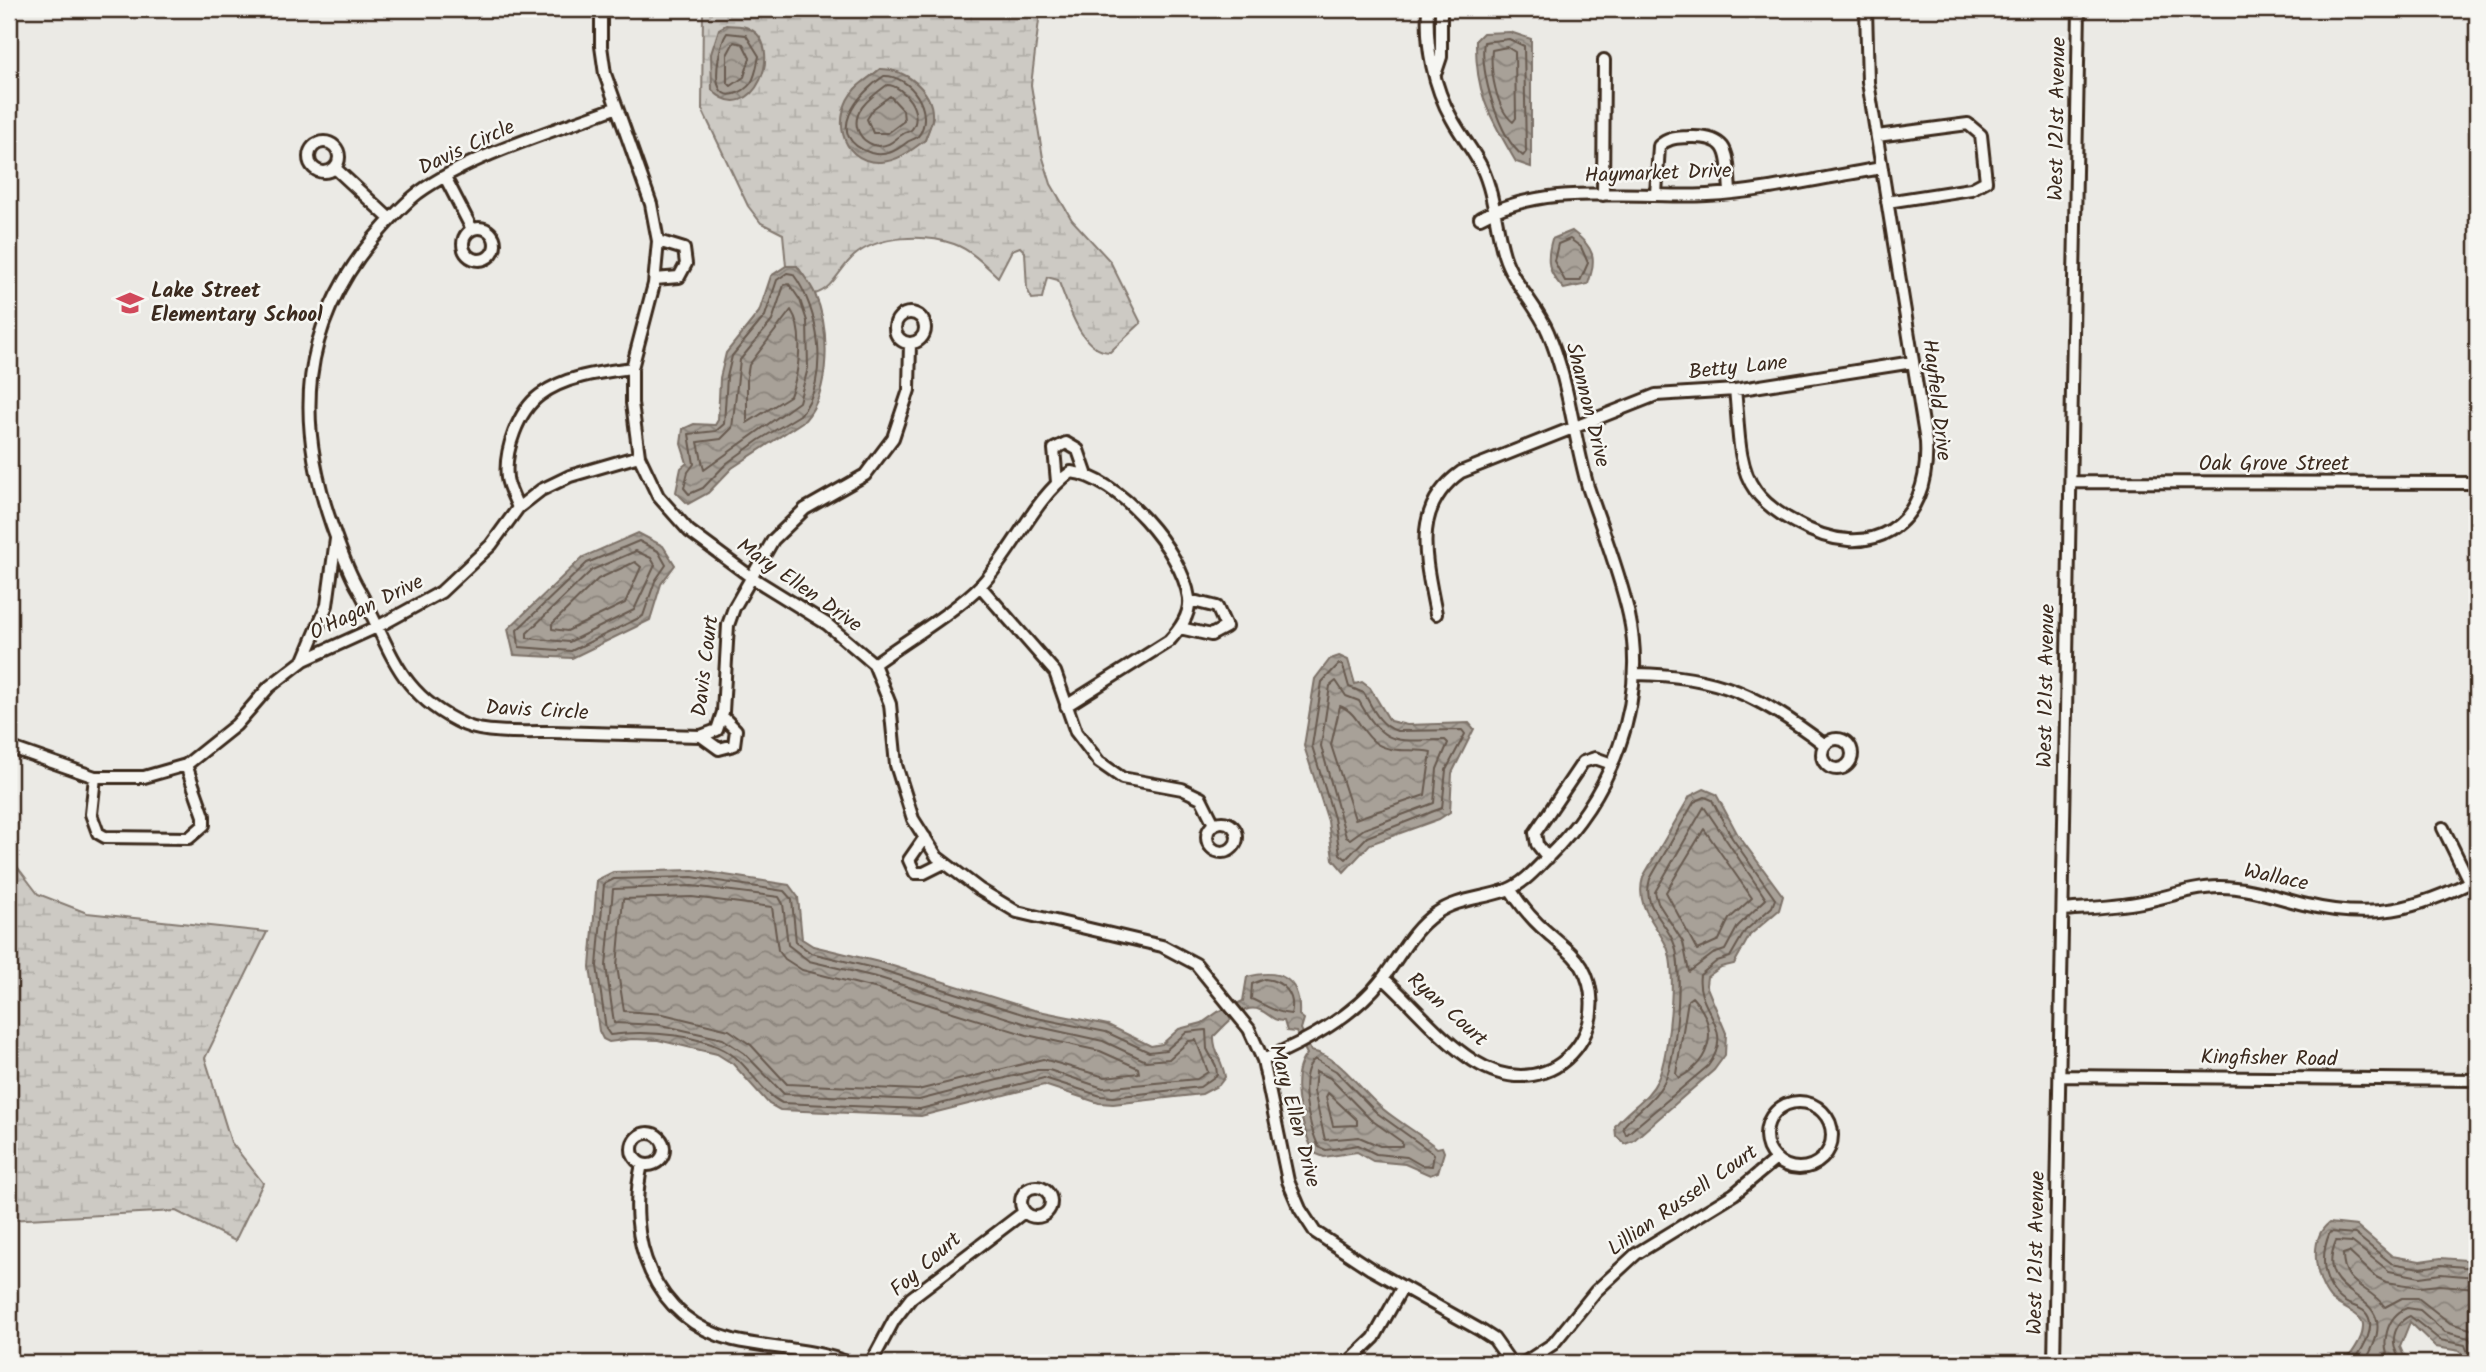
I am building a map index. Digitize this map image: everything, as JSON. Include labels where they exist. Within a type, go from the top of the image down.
[{"type":"street","name":"Mary Ellen Drive","points":[[601,9],[601,46],[615,108],[651,204],[658,241],[655,279],[632,368],[632,404],[639,456],[658,496],[689,531],[751,577],[827,624],[874,664],[890,704],[896,765],[913,819],[944,863],[1017,912],[1163,946],[1196,964],[1249,1029],[1263,1060],[1288,1181],[1300,1209],[1315,1232],[1329,1244],[1402,1288],[1494,1339],[1511,1363]]},
{"type":"street","name":"Shannon Drive","points":[[1263,1060],[1319,1033],[1340,1018],[1383,978],[1404,946],[1433,915],[1467,898],[1510,889],[1548,858],[1586,810],[1612,764],[1628,720],[1636,674],[1629,615],[1573,427],[1561,365],[1546,327],[1522,292],[1504,255],[1496,210],[1482,168],[1449,116],[1436,72],[1430,62],[1427,9]]},
{"type":"street","name":"Shannon Drive","points":[[1436,72],[1441,57],[1441,9]]},
{"type":"street","name":"Hayfield Drive","points":[[1735,390],[1744,464],[1754,490],[1767,504],[1812,532],[1833,540],[1860,541],[1876,537],[1898,523],[1911,510],[1922,491],[1927,468],[1926,442],[1866,64],[1866,9]]},
{"type":"street","name":"West 121st Avenue","points":[[2054,1363],[2079,9]]},
{"type":"street","points":[[1603,195],[1604,60]]},
{"type":"street","name":"Davis Circle","points":[[615,108],[527,141],[445,177],[417,194],[390,219],[351,267],[330,303],[316,348],[308,401],[311,450],[350,575],[379,626],[394,663],[423,701],[468,726],[517,732],[701,736],[717,730]]},
{"type":"street","points":[[1877,136],[1968,124],[1981,135],[1987,172],[1986,180],[1971,189],[1887,202]]},
{"type":"street","points":[[1656,194],[1659,146],[1668,138],[1710,136],[1720,143],[1727,161],[1730,191]]},
{"type":"street","points":[[335,168],[390,219]]},
{"type":"street","name":"Haymarket Drive","points":[[1480,218],[1496,210],[1539,198],[1730,191],[1882,168]]},
{"type":"street","points":[[445,177],[472,229]]},
{"type":"street","points":[[655,279],[679,276],[687,264],[684,249],[658,241]]},
{"type":"street","name":"Davis Court","points":[[717,730],[722,716],[729,625],[734,608],[774,540],[806,509],[865,475],[894,438],[909,390],[910,343]]},
{"type":"street","name":"Betty Lane","points":[[1436,614],[1426,562],[1425,536],[1433,500],[1446,483],[1461,472],[1656,395],[1735,390],[1913,362]]},
{"type":"street","points":[[518,508],[507,478],[510,447],[521,418],[533,402],[540,395],[572,380],[632,368]]},
{"type":"street","points":[[1057,482],[1054,449],[1066,443],[1078,450],[1086,473]]},
{"type":"street","name":"O'Hagan Drive","points":[[9,747],[95,777],[144,777],[186,765],[236,725],[270,687],[304,660],[379,626],[441,592],[491,545],[518,508],[541,490],[570,476],[639,456]]},
{"type":"street","points":[[874,664],[980,586],[1011,550],[1044,496],[1057,482],[1071,471],[1086,473],[1125,498],[1170,553],[1182,575],[1189,600],[1180,628],[1169,641],[1066,706]]},
{"type":"street","name":"Oak Grove Street","points":[[2071,482],[2477,483]]},
{"type":"street","name":"Davis Circle","points":[[304,660],[327,605],[336,536]]},
{"type":"street","points":[[980,586],[1055,672],[1076,732],[1099,762],[1122,778],[1182,789],[1201,798],[1214,824]]},
{"type":"street","points":[[1180,628],[1211,635],[1226,627],[1217,607],[1189,600]]},
{"type":"street","points":[[1636,674],[1673,675],[1720,683],[1763,702],[1825,745]]},
{"type":"street","points":[[701,736],[719,749],[734,745],[736,730],[722,716]]},
{"type":"street","points":[[1548,858],[1536,844],[1535,833],[1583,762],[1595,758],[1612,764]]},
{"type":"street","points":[[95,777],[91,814],[98,833],[105,837],[189,838],[204,825],[204,817],[186,765]]},
{"type":"street","points":[[2443,828],[2474,881]]},
{"type":"street","points":[[925,837],[909,860],[915,873],[924,873],[944,863]]},
{"type":"street","name":"Wallace","points":[[2063,910],[2117,907],[2190,890],[2223,887],[2254,890],[2325,908],[2385,911],[2421,905],[2474,881]]},
{"type":"street","name":"Ryan Court","points":[[1383,978],[1476,1064],[1494,1073],[1524,1077],[1560,1064],[1580,1044],[1587,1031],[1592,1006],[1589,983],[1573,956],[1531,918],[1510,889]]},
{"type":"street","name":"Kingfisher Road","points":[[2060,1076],[2477,1080]]},
{"type":"street","name":"Lillian Russell Court","points":[[1797,1102],[1818,1108],[1826,1115],[1832,1136],[1824,1156],[1806,1167],[1785,1165],[1776,1159],[1766,1139],[1770,1118],[1787,1104],[1797,1102]]},
{"type":"street","name":"Lillian Russell Court","points":[[1524,1363],[1553,1344],[1596,1291],[1636,1254],[1734,1194],[1776,1159]]},
{"type":"street","points":[[642,1164],[635,1206],[639,1242],[656,1284],[677,1309],[730,1339],[807,1350],[849,1363]]},
{"type":"street","name":"Foy Court","points":[[871,1363],[894,1320],[911,1298],[932,1279],[1024,1212]]},
{"type":"street","points":[[1348,1363],[1374,1338],[1402,1288]]},
{"type":"street","points":[[804,1363],[807,1350]]},
{"type":"green space","points":[[1040,12],[1031,85],[1043,158],[1051,184],[1072,220],[1110,261],[1141,323],[1110,352],[1100,350],[1091,344],[1077,325],[1058,280],[1047,277],[1042,298],[1032,299],[1027,289],[1025,252],[1020,247],[1012,250],[998,277],[978,258],[954,244],[916,238],[889,240],[864,249],[854,256],[827,288],[815,294],[797,266],[786,266],[783,234],[761,223],[748,206],[702,109],[703,13]],"holes":[[[880,69],[933,117],[925,140],[903,154],[878,162],[855,89]]]},
{"type":"green space","points":[[9,856],[38,894],[87,913],[267,932],[205,1058],[231,1142],[263,1183],[235,1241],[176,1211],[9,1220]]},
{"type":"water","points":[[726,25],[748,28],[759,37],[765,50],[765,65],[760,80],[752,93],[740,100],[727,100],[712,90],[711,54],[719,29]]},
{"type":"water","points":[[1510,32],[1531,39],[1531,167],[1516,162],[1492,118],[1478,76],[1476,40],[1483,33]]},
{"type":"water","points":[[880,69],[899,72],[916,83],[928,98],[932,118],[925,140],[909,152],[885,162],[865,160],[855,154],[843,134],[842,123],[843,111],[855,89]]},
{"type":"water","points":[[1572,231],[1590,248],[1593,267],[1588,284],[1564,289],[1551,271],[1549,253],[1552,239]]},
{"type":"water","points":[[786,266],[797,266],[813,290],[820,308],[825,359],[820,393],[805,420],[732,468],[708,493],[688,504],[676,492],[681,468],[687,463],[681,444],[683,429],[694,424],[715,425],[718,420],[720,378],[726,353],[759,312],[771,276]]},
{"type":"water","points":[[638,533],[663,546],[675,565],[661,584],[650,620],[572,658],[514,655],[508,629],[583,557]]},
{"type":"water","points":[[1339,656],[1348,660],[1355,684],[1362,682],[1370,688],[1390,721],[1407,725],[1469,723],[1474,729],[1452,773],[1450,812],[1439,819],[1370,844],[1344,872],[1333,859],[1328,821],[1304,746],[1315,679],[1330,659]]},
{"type":"water","points":[[1704,789],[1716,794],[1738,835],[1783,896],[1779,910],[1750,935],[1734,964],[1721,967],[1707,977],[1706,985],[1726,1033],[1725,1055],[1714,1070],[1633,1141],[1625,1144],[1616,1136],[1615,1126],[1649,1092],[1658,1079],[1666,1051],[1671,1012],[1670,956],[1644,905],[1641,888],[1643,877],[1690,796]]},
{"type":"water","points":[[693,870],[789,885],[798,897],[802,939],[813,946],[883,963],[1034,1010],[1108,1025],[1151,1046],[1162,1044],[1179,1029],[1202,1023],[1218,1012],[1243,1001],[1247,977],[1278,975],[1292,984],[1296,992],[1299,1015],[1304,1019],[1301,1029],[1311,1051],[1332,1060],[1383,1109],[1437,1148],[1442,1147],[1444,1152],[1438,1172],[1430,1175],[1405,1164],[1373,1161],[1357,1152],[1324,1157],[1314,1153],[1301,1116],[1297,1088],[1301,1063],[1307,1054],[1296,1032],[1287,1031],[1284,1021],[1254,1008],[1235,1016],[1214,1036],[1225,1077],[1219,1085],[1202,1094],[1113,1104],[1099,1103],[1044,1085],[921,1116],[780,1110],[769,1104],[733,1064],[717,1054],[658,1040],[609,1042],[603,1039],[599,1031],[590,967],[597,880],[613,872]]},
{"type":"water","points":[[2329,1223],[2357,1226],[2392,1256],[2420,1261],[2441,1258],[2477,1261],[2477,1363],[2465,1361],[2460,1351],[2436,1347],[2410,1322],[2400,1347],[2403,1354],[2417,1363],[2345,1363],[2360,1340],[2363,1324],[2358,1317],[2330,1298],[2321,1281],[2316,1249],[2322,1230]]},
{"type":"place","name":"Lake Street Elementary School","points":[[130,303]]}]
